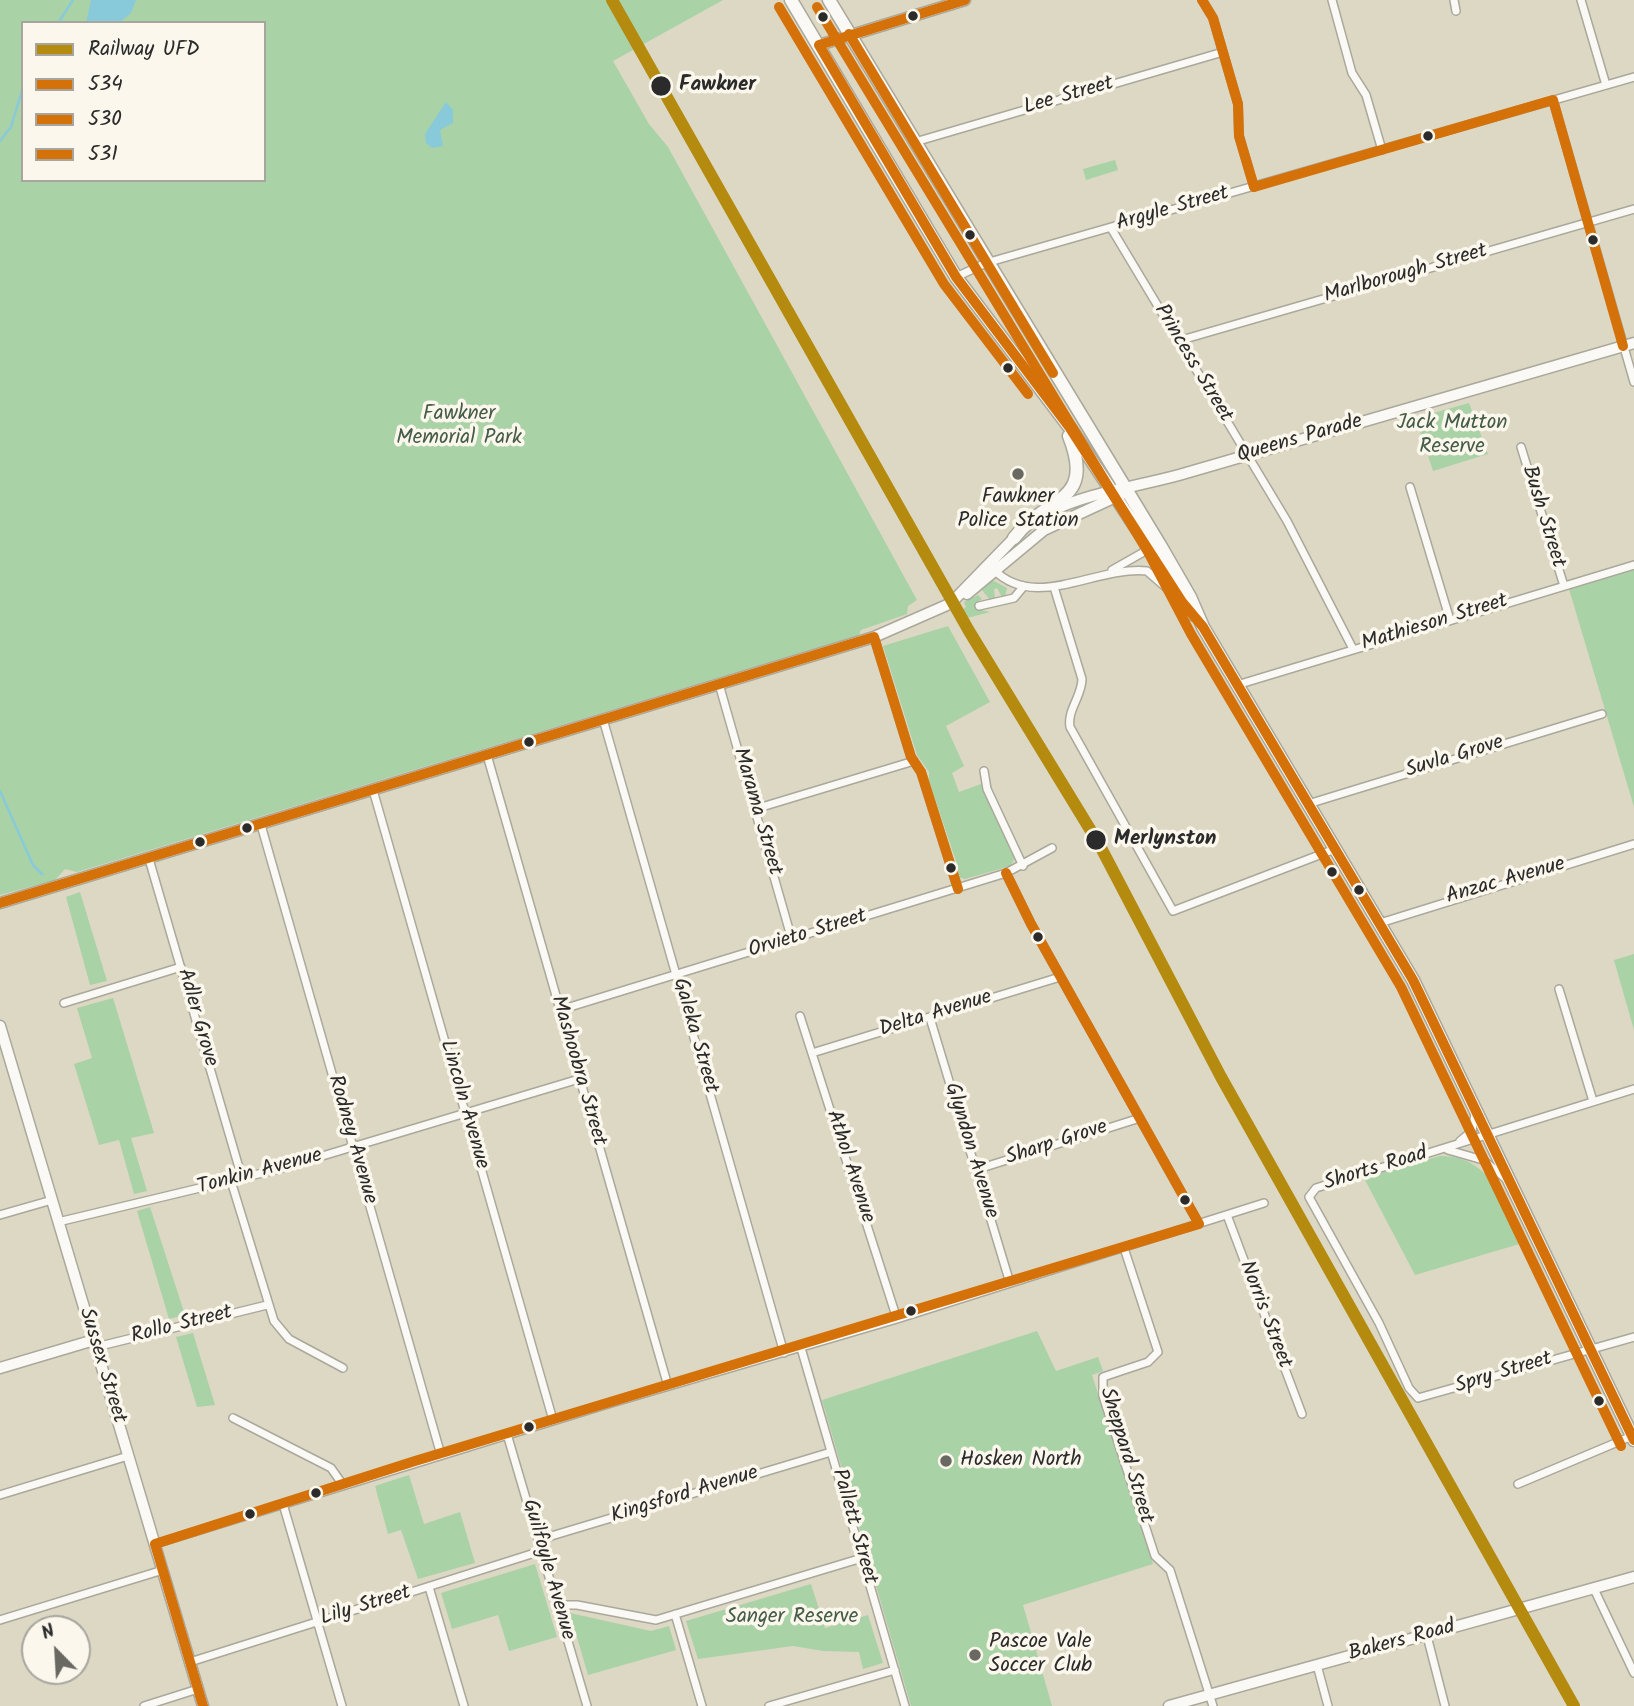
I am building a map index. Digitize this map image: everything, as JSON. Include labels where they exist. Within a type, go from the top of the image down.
[{"type":"highway","points":[[791,0],[957,277],[1118,492],[1190,597],[1203,626],[1237,685],[1413,980],[1633,1438]]},
{"type":"highway","points":[[829,0],[986,263],[1148,546],[1182,602],[1203,626]]},
{"type":"highway","points":[[1014,538],[1023,526],[1064,497],[1075,484],[1078,460],[1061,415]]},
{"type":"street","points":[[818,45],[965,0]]},
{"type":"street","points":[[1202,0],[1213,18],[1238,104],[1239,136],[1254,187]]},
{"type":"street","points":[[1332,0],[1352,73],[1366,95],[1382,150]]},
{"type":"street","points":[[1454,0],[1456,11]]},
{"type":"street","points":[[1581,0],[1606,85]]},
{"type":"street","name":"Lee Street","points":[[915,142],[1223,52]]},
{"type":"street","name":"Argyle Street","points":[[957,277],[986,263],[1634,77]]},
{"type":"street","points":[[1553,100],[1588,222],[1629,345],[1634,382]]},
{"type":"street","name":"Marlborough Street","points":[[1178,341],[1634,209]]},
{"type":"street","name":"Princess Street","points":[[1111,228],[1287,521],[1353,649]]},
{"type":"street","name":"Queens Parade","points":[[1118,492],[1629,345]]},
{"type":"street","name":"Bush Street","points":[[1521,447],[1564,586]]},
{"type":"street","points":[[1410,487],[1450,620]]},
{"type":"street","points":[[994,565],[1014,538],[1049,512],[1118,492]]},
{"type":"street","points":[[0,903],[874,637],[950,603],[994,565],[1057,522],[1118,492]]},
{"type":"street","points":[[994,565],[1014,583],[1054,587],[1108,572],[1142,553],[1148,546]]},
{"type":"street","name":"Mathieson Street","points":[[1237,685],[1634,565]]},
{"type":"street","points":[[1108,572],[1147,571],[1182,602]]},
{"type":"street","points":[[1007,600],[1014,583]]},
{"type":"street","points":[[979,606],[1017,596],[1024,586]]},
{"type":"street","points":[[1054,587],[1082,683],[1069,717],[1070,727],[1173,911],[1335,849]]},
{"type":"street","points":[[874,637],[914,761],[922,772],[958,889]]},
{"type":"street","name":"Marama Street","points":[[719,684],[792,940]]},
{"type":"street","name":"Suvla Grove","points":[[1308,804],[1602,714]]},
{"type":"street","name":"Galeka Street","points":[[603,719],[784,1353]]},
{"type":"street","name":"Mashoobra Street","points":[[487,755],[668,1387]]},
{"type":"street","points":[[755,809],[914,761]]},
{"type":"street","points":[[984,771],[987,789],[1023,866]]},
{"type":"street","name":"Lincoln Avenue","points":[[373,790],[553,1420]]},
{"type":"street","name":"Rodney Avenue","points":[[261,825],[440,1455]]},
{"type":"street","name":"Anzac Avenue","points":[[1380,923],[1634,844]]},
{"type":"street","name":"Orvieto Street","points":[[560,1010],[958,889],[1023,866],[1052,848]]},
{"type":"street","name":"Adler Grove","points":[[149,859],[242,1178]]},
{"type":"street","points":[[1006,873],[1060,977],[1199,1224]]},
{"type":"street","points":[[64,1003],[181,967]]},
{"type":"street","name":"Delta Avenue","points":[[811,1052],[1060,977]]},
{"type":"street","points":[[1559,989],[1593,1101]]},
{"type":"street","name":"Athol Avenue","points":[[800,1016],[897,1319]]},
{"type":"street","name":"Glyndon Avenue","points":[[930,1018],[1010,1283]]},
{"type":"street","name":"Sussex Street","points":[[0,1026],[4,1057],[52,1200],[203,1706]]},
{"type":"street","name":"Tonkin Avenue","points":[[58,1222],[231,1181],[353,1148],[579,1079]]},
{"type":"street","name":"Shorts Road","points":[[1414,1396],[1379,1323],[1310,1200],[1310,1193],[1316,1188],[1634,1089]]},
{"type":"street","name":"Shorts Road","points":[[1447,1148],[1471,1133],[1476,1109]]},
{"type":"street","name":"Sharp Grove","points":[[975,1170],[1140,1118]]},
{"type":"street","name":"Shorts Road","points":[[1447,1148],[1483,1160],[1511,1183]]},
{"type":"street","points":[[231,1181],[267,1305],[283,1335],[344,1368]]},
{"type":"street","points":[[0,1215],[52,1200]]},
{"type":"street","points":[[155,1544],[553,1420],[897,1319],[1264,1203]]},
{"type":"street","name":"Norris Street","points":[[1227,1215],[1302,1414]]},
{"type":"street","name":"Sheppard Street","points":[[1124,1248],[1158,1352],[1148,1362],[1103,1377],[1102,1396],[1156,1556],[1170,1570],[1209,1694]]},
{"type":"street","name":"Rollo Street","points":[[95,1344],[267,1305]]},
{"type":"street","name":"Spry Street","points":[[1414,1396],[1422,1398],[1634,1337]]},
{"type":"street","points":[[0,1368],[95,1344]]},
{"type":"street","name":"Pallett Street","points":[[801,1348],[905,1706]]},
{"type":"street","points":[[233,1418],[331,1468],[343,1485]]},
{"type":"street","name":"Guilfoyle Avenue","points":[[507,1434],[587,1706]]},
{"type":"street","points":[[1518,1484],[1633,1438]]},
{"type":"street","name":"Kingsford Avenue","points":[[538,1540],[831,1452]]},
{"type":"street","points":[[0,1495],[128,1456]]},
{"type":"street","points":[[283,1504],[342,1706]]},
{"type":"street","name":"Lily Street","points":[[190,1662],[541,1551]]},
{"type":"street","points":[[557,1605],[577,1605],[650,1620],[862,1558]]},
{"type":"street","points":[[0,1620],[163,1570]]},
{"type":"street","name":"Bakers Road","points":[[1169,1706],[1634,1577]]},
{"type":"street","points":[[429,1587],[464,1706]]},
{"type":"street","points":[[1594,1589],[1634,1674]]},
{"type":"street","points":[[676,1614],[702,1706]]},
{"type":"street","points":[[1427,1636],[1445,1706]]},
{"type":"street","points":[[1317,1665],[1328,1706]]},
{"type":"street","points":[[769,1706],[895,1670]]},
{"type":"street","points":[[144,1706],[198,1689]]},
{"type":"street","points":[[1209,1694],[1213,1706]]},
{"type":"green space","name":"Fawkner Memorial Park","points":[[0,0],[723,0],[613,61],[649,124],[668,147],[917,600],[908,606],[907,614],[861,630],[859,635],[77,872],[65,869],[55,880],[0,895]]},
{"type":"green space","points":[[1115,160],[1118,170],[1086,180],[1083,169]]},
{"type":"green space","name":"Jack Mutton Reserve","points":[[1469,403],[1488,454],[1433,471],[1416,418]]},
{"type":"green space","points":[[1634,568],[1634,807],[1569,589]]},
{"type":"green space","points":[[992,580],[1007,588],[1005,596],[1002,597],[997,588],[994,589],[995,599],[990,600],[981,589]]},
{"type":"green space","points":[[978,595],[982,599],[977,602],[977,609],[990,612],[967,618],[962,610],[966,607],[964,602]]},
{"type":"green space","points":[[948,626],[990,702],[946,726],[964,766],[952,773],[959,792],[981,784],[1016,857],[1010,866],[965,879],[957,877],[958,867],[929,781],[929,772],[917,755],[883,646]]},
{"type":"green space","points":[[80,892],[107,981],[90,985],[66,897]]},
{"type":"green space","points":[[1634,954],[1634,1030],[1614,960]]},
{"type":"green space","points":[[113,998],[154,1133],[131,1138],[147,1191],[134,1194],[119,1140],[99,1145],[74,1064],[92,1058],[77,1008]]},
{"type":"green space","points":[[1440,1156],[1457,1158],[1484,1173],[1504,1198],[1526,1242],[1415,1275],[1364,1178]]},
{"type":"green space","points":[[150,1207],[185,1315],[169,1319],[137,1211]]},
{"type":"green space","points":[[1037,1331],[1056,1371],[1098,1357],[1103,1371],[1092,1375],[1153,1564],[1023,1605],[1052,1706],[911,1706],[822,1400]]},
{"type":"green space","points":[[193,1333],[215,1405],[197,1407],[176,1337]]},
{"type":"green space","points":[[409,1475],[424,1524],[460,1512],[475,1563],[418,1579],[401,1530],[388,1534],[375,1486]]},
{"type":"green space","points":[[535,1564],[557,1637],[509,1651],[498,1615],[452,1629],[441,1593]]},
{"type":"green space","name":"Sanger Reserve","points":[[811,1584],[825,1628],[868,1615],[883,1663],[863,1669],[859,1652],[823,1651],[793,1646],[698,1659],[686,1621]]},
{"type":"green space","name":"Sanger Reserve","points":[[570,1613],[651,1631],[669,1626],[676,1650],[588,1675]]},
{"type":"water","points":[[91,0],[136,0],[131,13],[121,21],[86,21]]},
{"type":"water","points":[[446,102],[453,110],[453,123],[440,130],[443,146],[432,148],[426,143],[425,134]]},
{"type":"waterway","points":[[59,21],[73,0]]},
{"type":"waterway","points":[[0,141],[11,127],[21,94]]},
{"type":"waterway","points":[[0,791],[33,865],[42,874]]},
{"type":"rail line","name":"UFD","points":[[612,0],[969,631],[1099,844],[1221,1077],[1574,1706]]},
{"type":"transit line","name":"530","points":[[965,0],[819,45],[956,277],[1070,428],[1182,602],[1203,627],[1413,980],[1634,1440]]},
{"type":"transit line","name":"530","points":[[1202,0],[1213,18],[1238,104],[1239,136],[1254,187]]},
{"type":"transit line","name":"531","points":[[779,7],[944,284],[1028,394]]},
{"type":"transit line","name":"531","points":[[817,7],[1148,552],[1191,634],[1401,987],[1621,1446]]},
{"type":"transit line","name":"530","points":[[849,34],[1053,373]]},
{"type":"transit line","name":"530","points":[[1553,100],[1623,346]]},
{"type":"transit line","name":"530","points":[[1254,187],[1553,100]]},
{"type":"transit line","name":"534","points":[[874,637],[911,757],[921,772],[958,889]]},
{"type":"transit line","name":"534","points":[[0,903],[874,637]]},
{"type":"transit line","name":"534","points":[[1006,873],[1031,924],[1199,1224]]},
{"type":"transit line","name":"534","points":[[155,1544],[415,1461],[1199,1224]]},
{"type":"transit line","name":"534","points":[[155,1544],[203,1706]]},
{"type":"place","name":"Fawkner","points":[[661,86]]},
{"type":"place","name":"Fawkner Police Station","points":[[1018,474]]},
{"type":"place","name":"Merlynston","points":[[1096,840]]},
{"type":"place","name":"Hosken North","points":[[946,1461]]},
{"type":"place","name":"Pascoe Vale Soccer Club","points":[[975,1655]]}]
